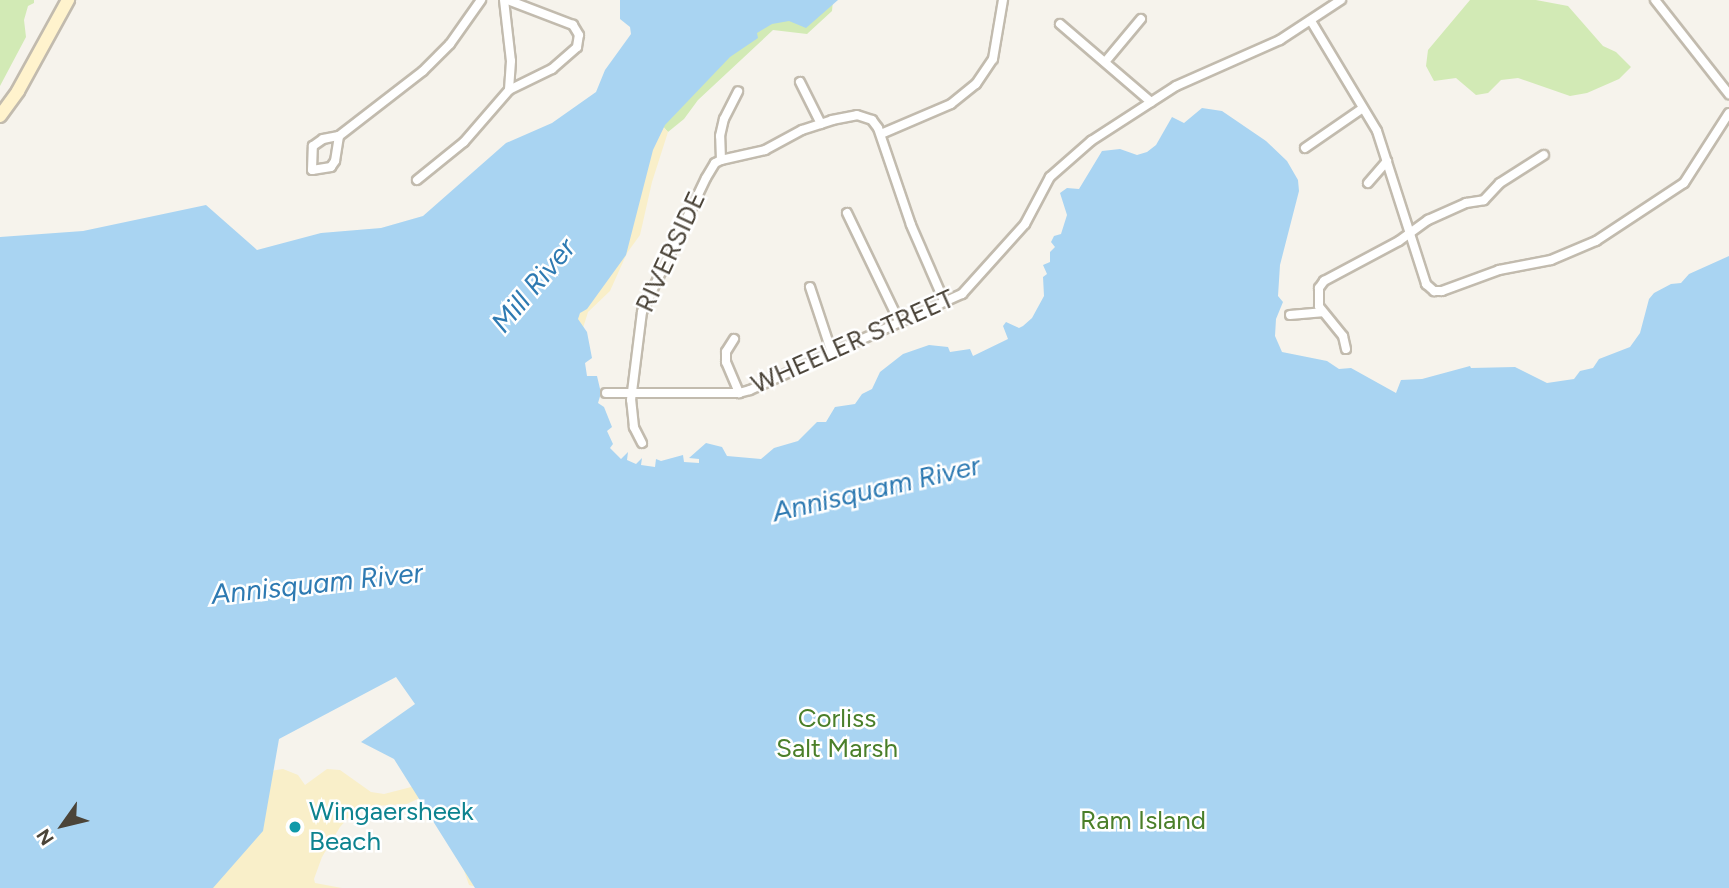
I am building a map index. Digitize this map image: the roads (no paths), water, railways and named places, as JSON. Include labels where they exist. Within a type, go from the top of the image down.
[{"type":"main road","points":[[0,116],[18,91],[68,0]]},
{"type":"street","points":[[339,136],[335,161],[331,167],[313,170],[313,146],[323,139],[339,136],[423,71],[450,44],[481,0]]},
{"type":"street","points":[[506,0],[510,53],[509,90]]},
{"type":"street","points":[[417,180],[464,142],[509,90],[552,69],[567,57],[579,41],[573,25],[524,9],[506,0]]},
{"type":"street","points":[[881,134],[951,104],[976,84],[993,59],[1003,0]]},
{"type":"street","name":"WHEELER STREET","points":[[606,393],[740,393],[968,289],[1025,224],[1042,186],[1091,141],[1194,77],[1280,40],[1341,0]]},
{"type":"street","points":[[1655,0],[1729,94]]},
{"type":"street","points":[[1105,62],[1141,19]]},
{"type":"street","points":[[1311,21],[1377,131],[1426,284],[1434,290],[1442,291],[1499,270],[1551,260],[1596,241],[1684,183],[1729,113]]},
{"type":"street","points":[[1060,24],[1151,102]]},
{"type":"street","points":[[800,82],[821,124]]},
{"type":"street","points":[[738,91],[730,103],[720,136],[722,160],[765,150],[821,124],[847,116],[865,116],[872,120],[881,134],[911,225],[944,301]]},
{"type":"street","points":[[1305,148],[1363,108]]},
{"type":"street","points":[[1346,349],[1343,336],[1322,312],[1319,288],[1324,281],[1399,241],[1410,231],[1448,210],[1484,200],[1500,183],[1544,155]]},
{"type":"street","name":"RIVERSIDE","points":[[632,393],[642,312],[710,170],[722,160]]},
{"type":"street","points":[[1368,183],[1387,161]]},
{"type":"street","points":[[847,213],[899,321]]},
{"type":"street","points":[[810,287],[832,353]]},
{"type":"street","points":[[1290,315],[1322,312]]},
{"type":"street","points":[[734,339],[726,352],[726,362],[740,393]]},
{"type":"street","points":[[632,393],[634,427],[642,443]]},
{"type":"water","points":[[620,0],[838,0],[806,28],[789,21],[772,24],[757,33],[758,38],[730,57],[665,125],[653,150],[626,255],[587,309],[580,313],[578,319],[587,332],[592,358],[585,363],[587,376],[597,376],[601,393],[598,403],[604,407],[612,427],[607,431],[613,444],[610,448],[621,459],[628,452],[627,460],[636,464],[642,458],[641,465],[655,467],[656,459],[661,461],[683,455],[684,462],[699,463],[699,459],[689,458],[706,443],[722,447],[727,456],[761,459],[774,448],[798,441],[817,422],[826,422],[835,407],[855,404],[862,394],[872,389],[880,372],[903,354],[929,345],[948,347],[950,352],[970,349],[973,356],[1008,339],[1003,326],[1006,322],[1019,328],[1023,326],[1032,318],[1044,296],[1043,277],[1047,274],[1043,265],[1050,262],[1050,252],[1055,247],[1051,242],[1054,236],[1061,234],[1067,215],[1060,193],[1067,188],[1079,189],[1102,151],[1120,149],[1137,155],[1147,152],[1156,145],[1172,117],[1184,123],[1202,108],[1222,111],[1266,141],[1287,161],[1298,180],[1299,191],[1280,265],[1278,296],[1283,302],[1276,319],[1275,336],[1282,352],[1327,361],[1339,369],[1351,368],[1396,393],[1401,380],[1422,379],[1470,366],[1515,367],[1547,383],[1574,379],[1580,371],[1593,368],[1599,359],[1630,347],[1640,333],[1649,299],[1654,293],[1671,284],[1681,283],[1689,274],[1729,256],[1729,888],[475,888],[394,759],[361,742],[415,704],[396,677],[279,739],[263,831],[213,888],[0,888],[0,237],[83,231],[206,205],[257,250],[321,233],[381,228],[423,216],[506,143],[552,123],[596,92],[605,70],[631,34],[630,27],[620,19]]},
{"type":"place","name":"Wingaersheek Beach","points":[[295,827]]},
{"type":"water label","name":"Mill River","points":[[533,285]]},
{"type":"water label","name":"Annisquam River","points":[[876,488]]},
{"type":"water label","name":"Annisquam River","points":[[317,583]]},
{"type":"park label","name":"Corliss Salt Marsh","points":[[837,734]]},
{"type":"park label","name":"Ram Island","points":[[1143,821]]}]
